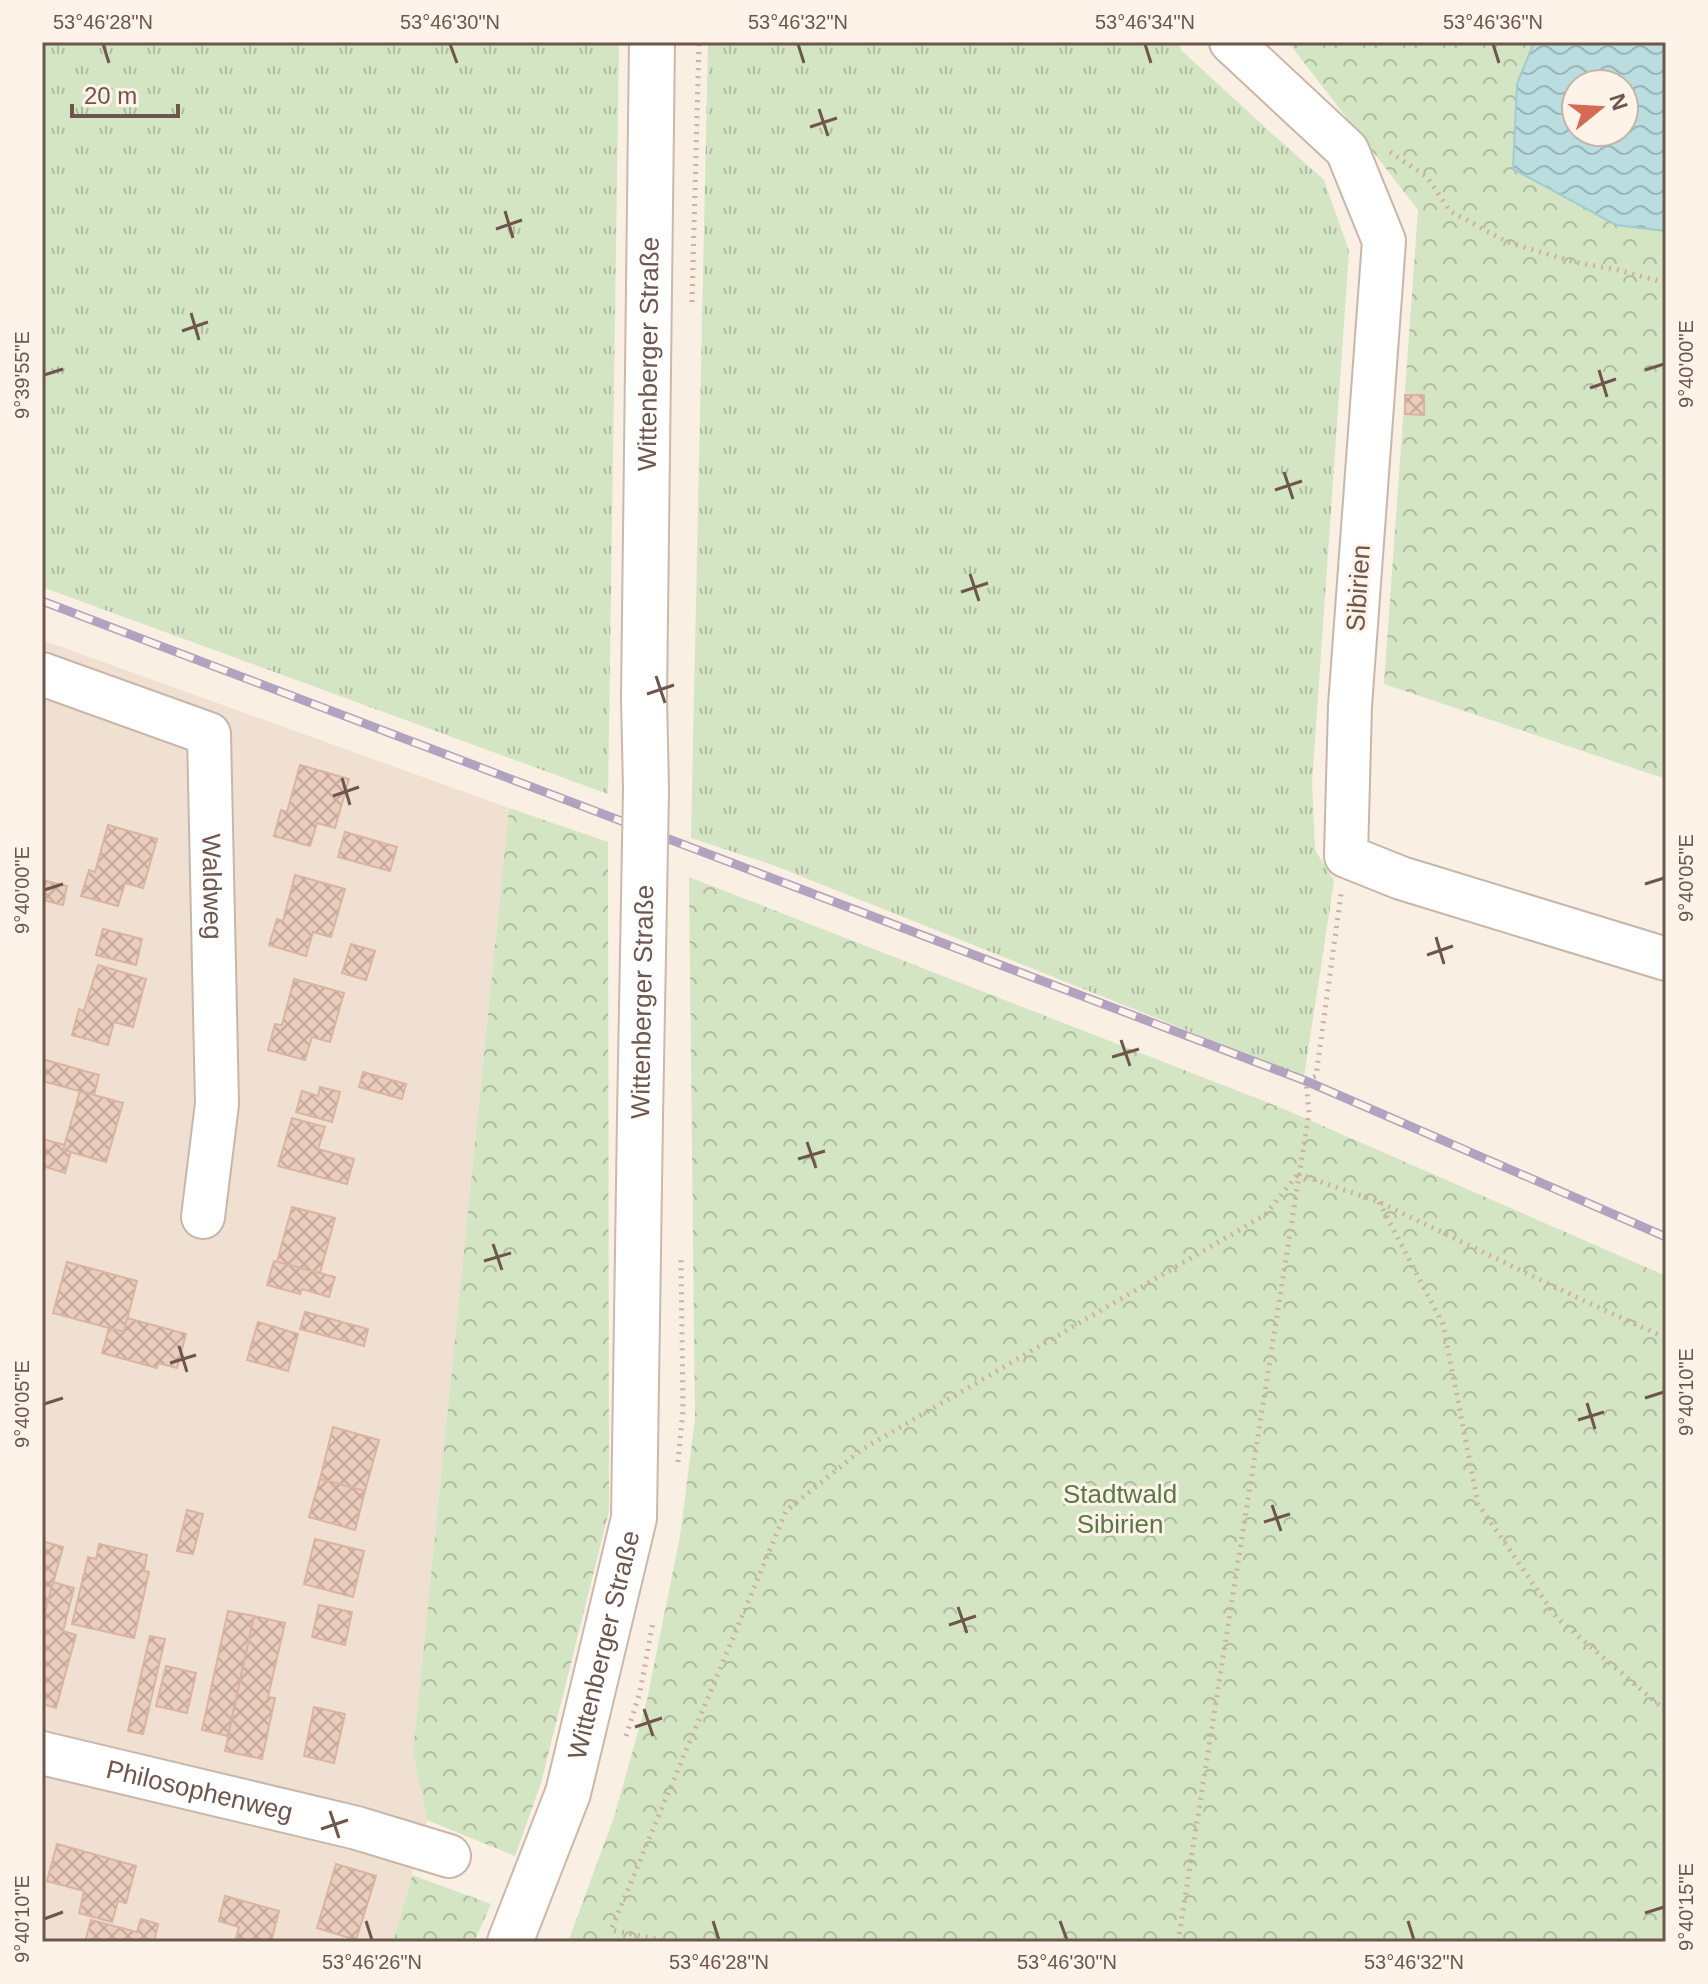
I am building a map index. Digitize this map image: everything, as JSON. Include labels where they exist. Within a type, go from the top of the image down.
[{"type":"main road","name":"Wittenberger Straße","points":[[510,1942],[568,1793],[634,1518],[646,789],[644,698],[652,42]]},
{"type":"street","name":"Sibirien","points":[[1231,42],[1347,150],[1384,241],[1350,706],[1346,856]]},
{"type":"street","name":"Waldweg","points":[[42,674],[209,734],[217,1104],[203,1217]]},
{"type":"street","points":[[1346,856],[1401,878],[1666,959]]},
{"type":"street","name":"Philosophenweg","points":[[42,1753],[357,1828],[449,1856]]},
{"type":"path","points":[[1347,150],[1387,150],[1427,177],[1450,211],[1507,242],[1574,262],[1666,283]]},
{"type":"path","points":[[1178,1942],[1309,1113],[1306,1081],[1316,1076],[1346,856]]},
{"type":"path","points":[[1298,1174],[1379,1202],[1666,1338]]},
{"type":"path","points":[[671,1942],[611,1930],[786,1511],[861,1450],[1265,1215],[1298,1174]]},
{"type":"path","points":[[1379,1202],[1443,1324],[1478,1504],[1556,1617],[1666,1711]]},
{"type":"shaded area","points":[[42,640],[509,808],[413,1752],[427,1820],[393,1942],[42,1942]]},
{"type":"green space","points":[[42,42],[619,42],[608,794],[42,587]]},
{"type":"green space","points":[[708,42],[1177,42],[1182,51],[1324,180],[1349,251],[1312,783],[1315,850],[1334,881],[1304,1077],[773,865],[691,838]]},
{"type":"green space","points":[[1288,42],[1534,42],[1517,84],[1560,148],[1616,225],[1666,231],[1666,779],[1384,684],[1418,210]]},
{"type":"green space","points":[[509,808],[608,842],[609,1511],[541,1783],[515,1856],[427,1820],[413,1752]]},
{"type":"green space","name":"Stadtwald Sibirien","points":[[689,877],[1284,1109],[1666,1276],[1666,1942],[568,1942],[614,1817],[647,1700],[680,1536],[695,1419]]},
{"type":"green space","points":[[412,1875],[491,1904],[474,1942],[393,1942]]},
{"type":"water","points":[[1534,42],[1666,42],[1666,231],[1616,225],[1513,169],[1517,84]]},
{"type":"building","points":[[1405,395],[1424,395],[1424,415],[1405,414]]},
{"type":"building","points":[[300,765],[349,779],[335,828],[317,823],[310,846],[274,836],[281,810],[287,812]]},
{"type":"building","points":[[108,825],[157,839],[143,888],[125,883],[118,906],[81,896],[89,870],[95,872]]},
{"type":"building","points":[[345,832],[397,847],[390,871],[338,857]]},
{"type":"building","points":[[295,875],[345,889],[331,937],[313,932],[306,956],[269,945],[277,919],[283,921]]},
{"type":"building","points":[[42,880],[67,886],[63,905],[42,900]]},
{"type":"building","points":[[103,929],[142,939],[136,965],[96,955]]},
{"type":"building","points":[[351,944],[375,951],[366,980],[342,973]]},
{"type":"building","points":[[98,965],[146,979],[133,1027],[114,1022],[108,1045],[72,1035],[79,1009],[84,1011]]},
{"type":"building","points":[[294,979],[344,993],[330,1042],[312,1037],[305,1060],[268,1050],[275,1024],[282,1025]]},
{"type":"building","points":[[42,1059],[99,1075],[94,1095],[42,1081]]},
{"type":"building","points":[[363,1072],[406,1084],[402,1099],[359,1087]]},
{"type":"building","points":[[320,1087],[340,1092],[332,1122],[296,1112],[302,1091],[318,1096]]},
{"type":"building","points":[[80,1091],[123,1103],[106,1162],[63,1150]]},
{"type":"building","points":[[292,1118],[325,1127],[318,1149],[354,1159],[347,1184],[278,1166]]},
{"type":"building","points":[[42,1139],[65,1145],[63,1150],[71,1152],[65,1173],[42,1166]]},
{"type":"building","points":[[292,1207],[335,1218],[320,1273],[277,1262]]},
{"type":"building","points":[[274,1261],[335,1277],[329,1297],[302,1289],[300,1294],[267,1285]]},
{"type":"building","points":[[67,1262],[137,1281],[124,1332],[53,1313]]},
{"type":"building","points":[[305,1312],[368,1329],[364,1346],[300,1329]]},
{"type":"building","points":[[127,1318],[186,1334],[177,1368],[158,1363],[157,1368],[102,1353],[109,1328],[124,1332]]},
{"type":"building","points":[[258,1322],[298,1334],[288,1371],[247,1360]]},
{"type":"building","points":[[333,1427],[379,1440],[365,1491],[320,1479]]},
{"type":"building","points":[[320,1479],[365,1491],[355,1530],[309,1517]]},
{"type":"building","points":[[187,1510],[203,1514],[193,1554],[177,1551]]},
{"type":"building","points":[[315,1539],[364,1551],[353,1597],[304,1584]]},
{"type":"building","points":[[42,1541],[63,1547],[42,1624]]},
{"type":"building","points":[[99,1544],[147,1555],[144,1571],[149,1572],[134,1638],[72,1624],[88,1557],[96,1559]]},
{"type":"building","points":[[53,1582],[74,1588],[63,1631],[76,1635],[56,1708],[42,1704],[42,1624]]},
{"type":"building","points":[[319,1605],[352,1612],[345,1645],[312,1637]]},
{"type":"building","points":[[228,1611],[254,1616],[228,1736],[202,1730]]},
{"type":"building","points":[[254,1616],[285,1623],[268,1697],[275,1698],[262,1759],[225,1751]]},
{"type":"building","points":[[150,1636],[165,1639],[143,1734],[128,1731]]},
{"type":"building","points":[[166,1666],[196,1673],[187,1713],[156,1706]]},
{"type":"building","points":[[314,1707],[345,1714],[334,1763],[304,1756]]},
{"type":"building","points":[[57,1844],[136,1866],[126,1903],[118,1901],[112,1922],[79,1913],[84,1891],[47,1881]]},
{"type":"building","points":[[336,1864],[376,1876],[356,1940],[317,1928]]},
{"type":"building","points":[[225,1896],[279,1911],[271,1942],[235,1942],[239,1927],[219,1921]]},
{"type":"building","points":[[141,1919],[158,1924],[154,1942],[85,1942],[91,1920],[137,1932]]},
{"type":"railway","points":[[42,601],[1306,1081],[1666,1237]]}]
